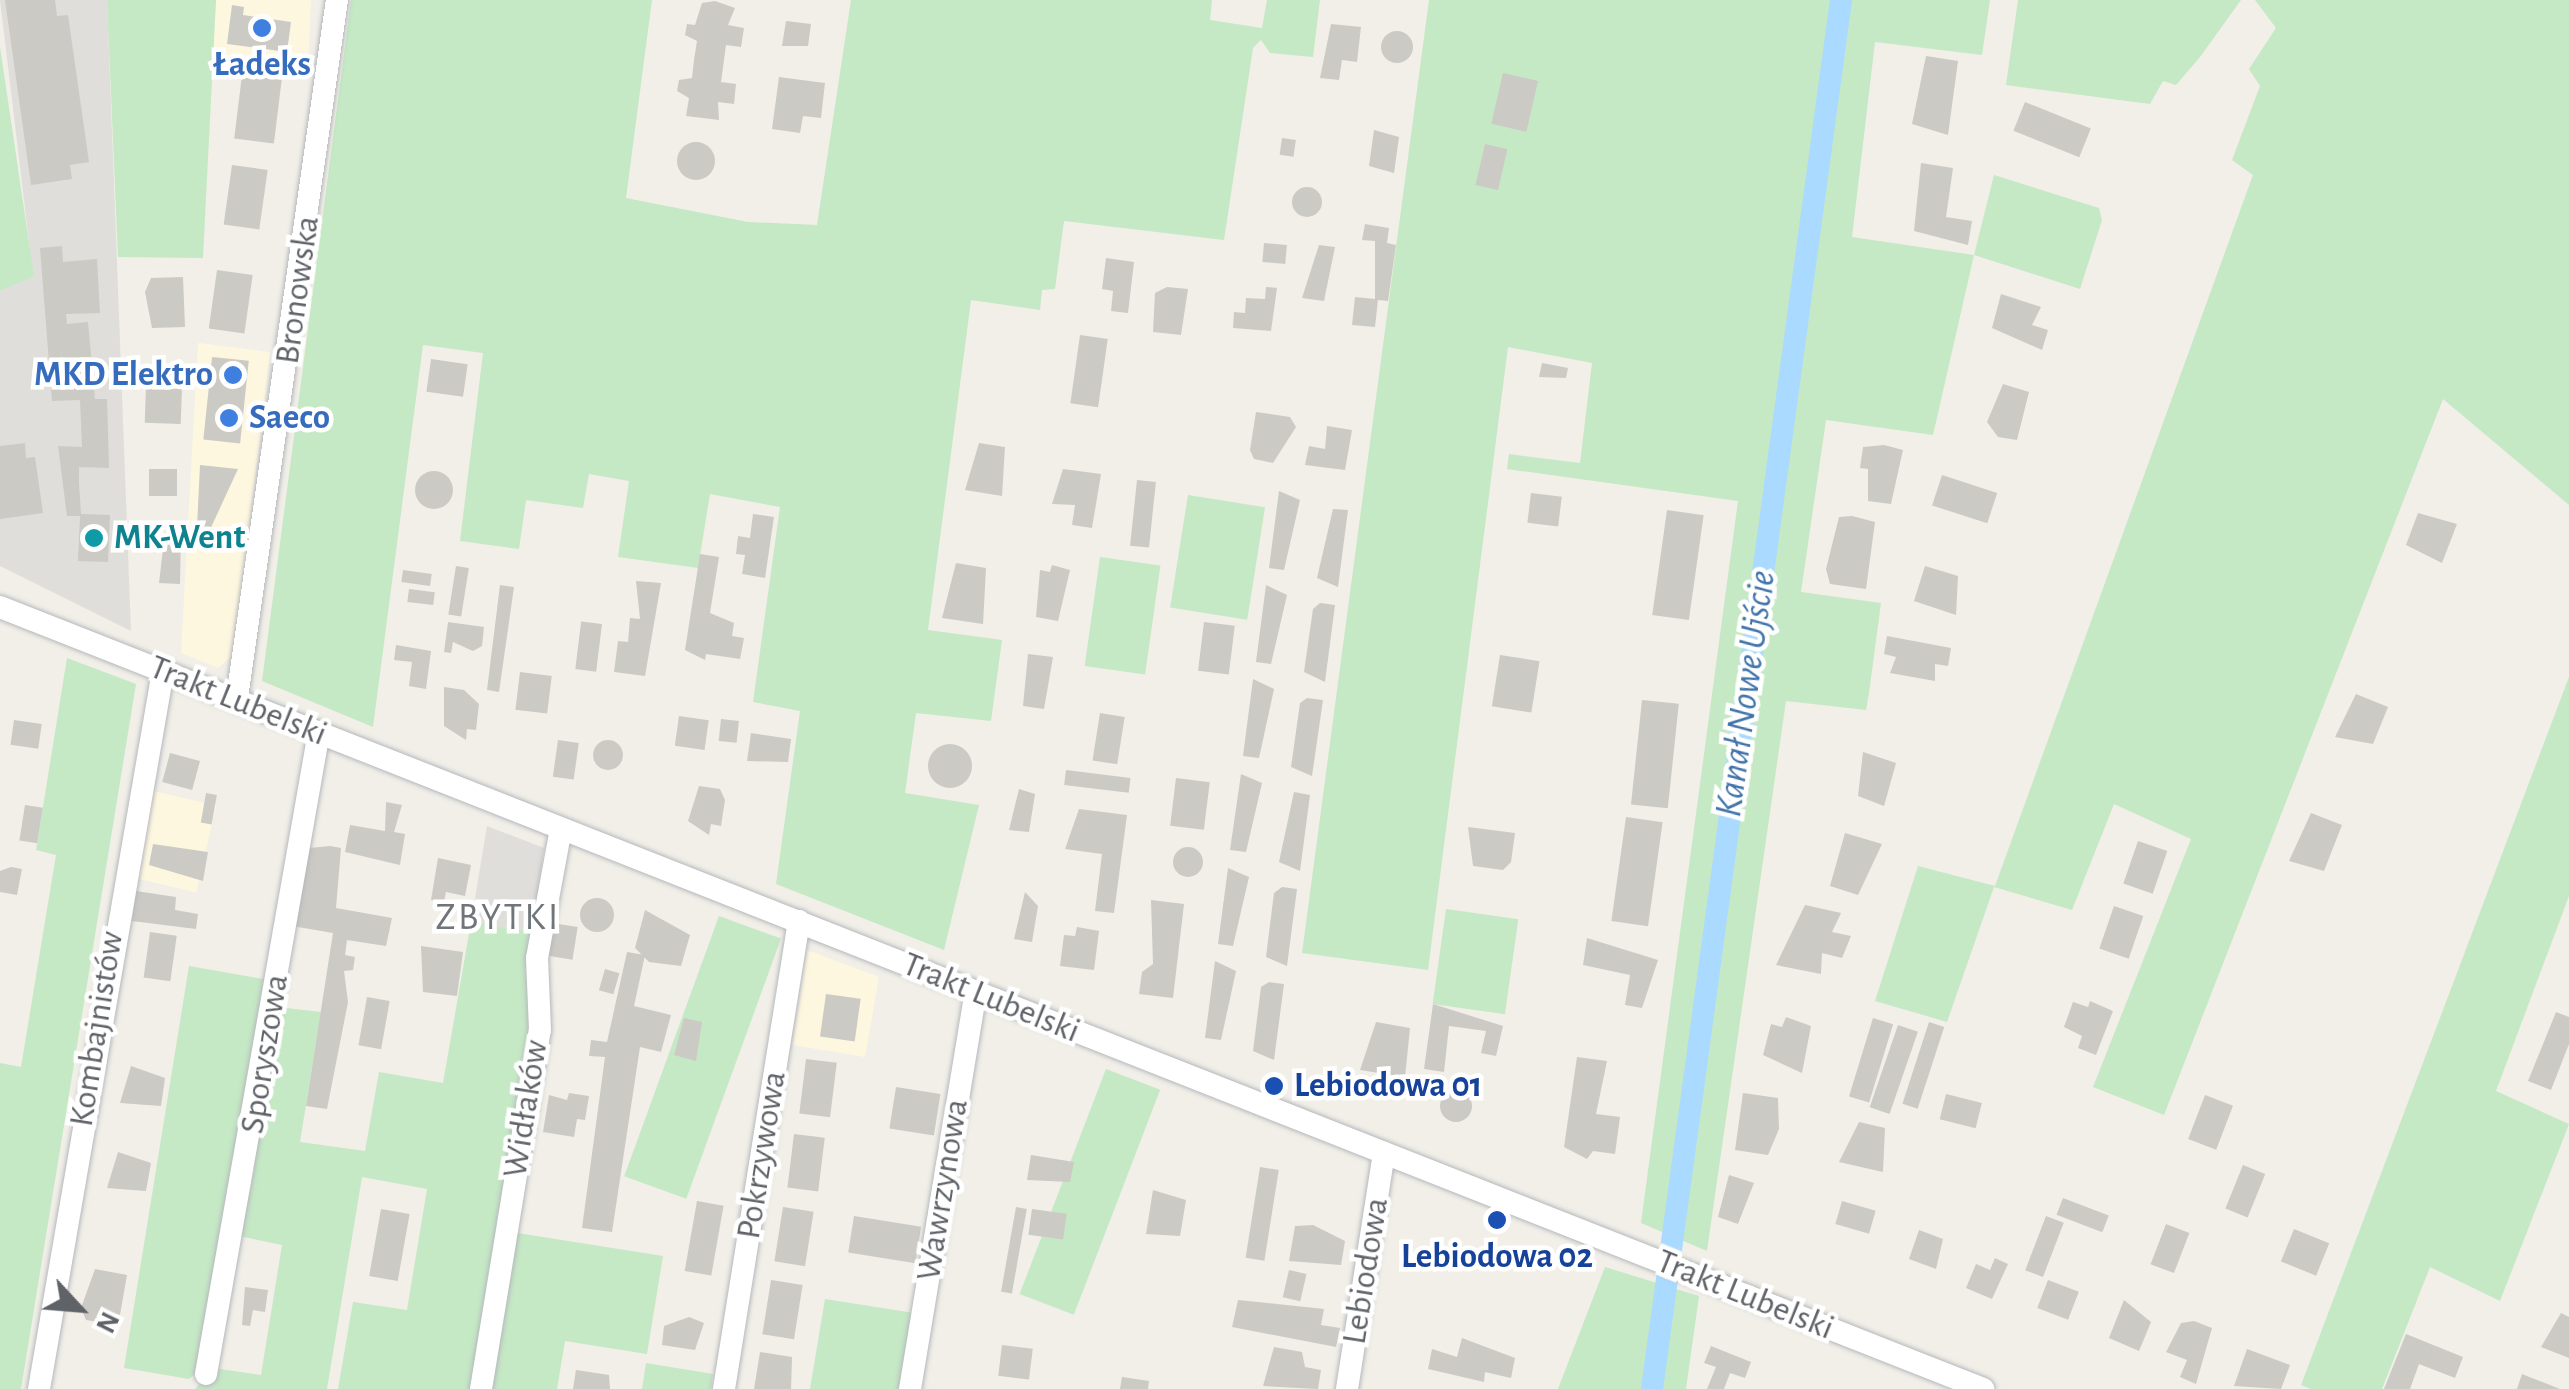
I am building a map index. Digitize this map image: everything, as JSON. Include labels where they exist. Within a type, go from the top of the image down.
[{"type":"street","name":"Bronowska","points":[[237,698],[337,0]]},
{"type":"street","name":"Trakt Lubelski","points":[[0,607],[1983,1389]]},
{"type":"street","name":"Kombajnistów","points":[[39,1389],[163,671]]},
{"type":"street","name":"Sporyszowa","points":[[206,1374],[319,732]]},
{"type":"street","name":"Widłaków","points":[[480,1389],[540,1030],[537,958],[561,829]]},
{"type":"street","name":"Pokrzywowa","points":[[724,1389],[799,921]]},
{"type":"street","name":"Wawrzynowa","points":[[910,1389],[976,992]]},
{"type":"street","name":"Lebiodowa","points":[[1347,1389],[1384,1153]]},
{"type":"shaded area","points":[[0,0],[107,0],[131,631],[0,566],[0,291],[33,275]]},
{"type":"shaded area","name":"Ładeks","points":[[216,0],[311,0],[308,68],[213,56]]},
{"type":"shaded area","points":[[198,343],[270,352],[234,654],[218,668],[181,653]]},
{"type":"shaded area","points":[[149,790],[216,806],[196,892],[129,877]]},
{"type":"shaded area","points":[[487,826],[544,848],[533,932],[471,922]]},
{"type":"shaded area","points":[[807,950],[879,977],[865,1057],[793,1045]]},
{"type":"green space","points":[[107,0],[216,0],[203,258],[118,257]]},
{"type":"green space","points":[[351,0],[652,0],[626,198],[748,222],[817,225],[851,0],[1212,0],[1210,20],[1262,28],[1267,0],[1320,0],[1313,57],[1270,53],[1261,40],[1253,48],[1224,240],[1064,221],[1055,289],[1042,290],[1040,310],[971,300],[928,630],[1002,640],[991,721],[916,713],[905,793],[979,805],[944,950],[776,884],[800,711],[753,702],[780,507],[710,494],[698,568],[618,557],[629,481],[589,474],[583,508],[526,500],[519,549],[460,541],[483,353],[423,345],[373,727],[262,681]]},
{"type":"green space","points":[[1429,0],[1990,0],[1982,55],[1875,42],[1852,237],[1974,255],[1933,435],[1826,420],[1801,592],[1881,603],[1869,693],[1866,710],[1786,701],[1707,1251],[1641,1223],[1738,501],[1507,469],[1509,454],[1580,463],[1592,363],[1508,347],[1428,970],[1302,953]]},
{"type":"green space","points":[[2018,0],[2241,0],[2176,85],[2163,81],[2150,104],[2006,85]]},
{"type":"green space","points":[[2255,0],[2569,0],[2569,505],[2443,399],[2164,1115],[2093,1087],[2191,839],[2114,804],[2072,910],[1994,887],[1947,1022],[1875,1001],[1918,866],[1995,886],[2253,175],[2232,160],[2260,86],[2249,69],[2276,28]]},
{"type":"green space","points":[[0,47],[34,276],[0,291]]},
{"type":"green space","points":[[1994,175],[2099,208],[2102,220],[2080,289],[1974,255]]},
{"type":"green space","points":[[1188,495],[1265,507],[1247,620],[1170,608]]},
{"type":"green space","points":[[1100,557],[1160,565],[1145,674],[1085,666]]},
{"type":"green space","points":[[67,658],[136,684],[21,1389],[0,1389],[0,1063],[21,1067],[56,855],[36,850]]},
{"type":"green space","points":[[2569,677],[2569,896],[2496,1091],[2569,1124],[2500,1301],[2430,1267],[2382,1389],[2311,1389],[2301,1385]]},
{"type":"green space","points":[[1446,909],[1518,919],[1505,1014],[1433,1004]]},
{"type":"green space","points":[[719,916],[781,939],[686,1199],[624,1176]]},
{"type":"green space","points":[[471,922],[533,932],[525,971],[533,1014],[472,1389],[338,1389],[353,1302],[407,1310],[427,1189],[362,1177],[327,1389],[195,1389],[213,1368],[261,1375],[282,1245],[234,1235],[251,1188],[278,1007],[321,1012],[300,1142],[365,1151],[379,1072],[443,1083]]},
{"type":"green space","points":[[189,966],[269,980],[202,1368],[189,1379],[124,1368]]},
{"type":"green space","points":[[1106,1069],[1160,1090],[1074,1315],[1020,1294]]},
{"type":"green space","points":[[511,1232],[663,1256],[647,1354],[565,1341],[557,1389],[485,1389]]},
{"type":"green space","points":[[1605,1267],[1699,1296],[1686,1389],[1558,1389]]},
{"type":"green space","points":[[825,1299],[914,1313],[901,1389],[810,1389]]},
{"type":"green space","points":[[646,1363],[713,1374],[711,1389],[642,1389]]},
{"type":"building","points":[[5,0],[55,0],[57,16],[68,15],[89,162],[70,165],[72,179],[31,185]]},
{"type":"building","points":[[715,1],[735,8],[728,25],[744,28],[741,47],[726,45],[721,82],[736,84],[734,104],[718,102],[719,120],[686,116],[689,98],[677,91],[679,80],[692,78],[697,41],[685,35],[687,24],[695,25],[702,3]]},
{"type":"building","points":[[232,5],[244,7],[243,15],[291,22],[287,52],[227,44]]},
{"type":"building","points":[[786,21],[811,24],[808,46],[782,46]]},
{"type":"building","points":[[1331,24],[1361,27],[1357,62],[1342,60],[1339,80],[1320,78]]},
{"type":"building","points":[[1397,31],[1408,36],[1413,47],[1408,58],[1397,63],[1386,58],[1381,47],[1386,36]]},
{"type":"building","points":[[1926,56],[1958,61],[1948,135],[1912,124]]},
{"type":"building","points":[[1503,73],[1538,81],[1526,132],[1491,124]]},
{"type":"building","points":[[242,75],[282,80],[274,143],[234,139]]},
{"type":"building","points":[[779,77],[825,83],[821,118],[803,116],[800,133],[772,129]]},
{"type":"building","points":[[2025,102],[2091,129],[2079,157],[2013,131]]},
{"type":"building","points":[[1374,130],[1399,137],[1394,173],[1369,166]]},
{"type":"building","points":[[1282,138],[1296,140],[1293,157],[1280,155]]},
{"type":"building","points":[[696,142],[710,147],[715,161],[710,175],[696,180],[682,175],[677,161],[682,147]]},
{"type":"building","points":[[1485,144],[1507,149],[1498,190],[1476,185]]},
{"type":"building","points":[[1921,163],[1953,168],[1946,217],[1972,221],[1968,245],[1914,231]]},
{"type":"building","points":[[232,165],[268,170],[259,229],[224,224]]},
{"type":"building","points":[[1307,187],[1318,191],[1322,202],[1318,213],[1307,217],[1296,213],[1292,202],[1296,191]]},
{"type":"building","points":[[1365,224],[1389,228],[1387,243],[1396,245],[1388,301],[1378,300],[1375,327],[1352,325],[1355,297],[1375,299],[1375,241],[1362,240]]},
{"type":"building","points":[[1264,243],[1287,245],[1285,264],[1262,262]]},
{"type":"building","points":[[1319,245],[1335,247],[1324,301],[1302,298]]},
{"type":"building","points":[[62,246],[63,262],[97,259],[100,313],[66,314],[67,324],[88,322],[95,399],[107,399],[109,468],[79,467],[79,483],[81,514],[110,515],[108,562],[78,561],[80,516],[67,516],[58,446],[82,447],[80,400],[52,401],[40,248]]},
{"type":"building","points":[[1106,258],[1134,262],[1128,313],[1111,311],[1113,291],[1102,289]]},
{"type":"building","points":[[217,270],[253,275],[244,333],[209,328]]},
{"type":"building","points":[[183,277],[185,327],[152,328],[145,292],[151,278]]},
{"type":"building","points":[[1167,287],[1188,289],[1181,335],[1153,332],[1155,293]]},
{"type":"building","points":[[1266,287],[1277,288],[1271,331],[1233,328],[1234,312],[1245,313],[1246,298],[1265,299]]},
{"type":"building","points":[[2001,294],[2041,307],[2032,325],[2048,330],[2042,350],[1992,328]]},
{"type":"building","points":[[1080,335],[1108,339],[1098,407],[1070,403]]},
{"type":"building","points":[[212,357],[249,361],[240,443],[203,440]]},
{"type":"building","points":[[431,359],[468,364],[463,397],[426,392]]},
{"type":"building","points":[[1542,363],[1568,368],[1566,378],[1539,377]]},
{"type":"building","points":[[2003,384],[2029,392],[2017,440],[1998,437],[1987,422]]},
{"type":"building","points":[[146,386],[182,387],[181,424],[145,423]]},
{"type":"building","points":[[1256,412],[1290,417],[1296,427],[1273,463],[1254,459],[1250,450]]},
{"type":"building","points":[[1327,426],[1352,430],[1345,470],[1305,465],[1309,446],[1325,449]]},
{"type":"building","points":[[25,443],[26,458],[35,457],[43,513],[0,519],[0,446]]},
{"type":"building","points":[[979,443],[1005,447],[1002,496],[965,490]]},
{"type":"building","points":[[1884,445],[1903,450],[1891,504],[1868,501],[1868,469],[1860,468],[1863,447]]},
{"type":"building","points":[[200,465],[238,469],[202,547],[196,547]]},
{"type":"building","points":[[149,469],[177,469],[177,496],[149,496]]},
{"type":"building","points":[[1063,469],[1101,474],[1092,528],[1072,525],[1075,505],[1052,504]]},
{"type":"building","points":[[434,471],[448,476],[453,490],[448,504],[434,509],[420,504],[415,490],[420,476]]},
{"type":"building","points":[[1942,475],[1997,493],[1987,523],[1932,505]]},
{"type":"building","points":[[1137,480],[1156,482],[1149,548],[1130,546]]},
{"type":"building","points":[[1279,491],[1300,500],[1284,570],[1269,568]]},
{"type":"building","points":[[1531,493],[1562,497],[1558,527],[1527,523]]},
{"type":"building","points":[[1333,509],[1348,510],[1338,587],[1317,578]]},
{"type":"building","points":[[1667,510],[1704,515],[1689,620],[1652,615]]},
{"type":"building","points":[[2418,513],[2457,524],[2442,563],[2406,545]]},
{"type":"building","points":[[753,514],[774,517],[765,578],[742,574],[745,555],[736,554],[738,536],[750,538]]},
{"type":"building","points":[[1839,517],[1875,522],[1866,589],[1830,584],[1826,569]]},
{"type":"building","points":[[165,532],[181,532],[180,584],[159,583]]},
{"type":"building","points":[[700,554],[719,557],[710,613],[734,623],[732,636],[744,638],[740,659],[706,654],[705,660],[685,650]]},
{"type":"building","points":[[956,563],[986,568],[983,624],[942,618]]},
{"type":"building","points":[[1052,565],[1070,570],[1058,621],[1036,617],[1040,570],[1050,572]]},
{"type":"building","points":[[456,566],[469,568],[461,616],[448,614]]},
{"type":"building","points":[[1925,566],[1958,576],[1956,615],[1914,601]]},
{"type":"building","points":[[403,570],[432,574],[430,586],[401,582]]},
{"type":"building","points":[[636,581],[661,583],[645,676],[614,672],[618,641],[628,642],[630,618],[640,619]]},
{"type":"building","points":[[500,585],[514,587],[499,692],[487,690]]},
{"type":"building","points":[[1266,585],[1287,595],[1271,664],[1256,662]]},
{"type":"building","points":[[409,589],[435,592],[433,605],[407,602]]},
{"type":"building","points":[[1320,603],[1335,605],[1325,682],[1304,672],[1313,609]]},
{"type":"building","points":[[581,621],[602,624],[596,672],[575,669]]},
{"type":"building","points":[[448,622],[484,627],[482,646],[473,651],[453,642],[451,653],[444,652]]},
{"type":"building","points":[[1204,622],[1235,626],[1229,674],[1198,671]]},
{"type":"building","points":[[1887,636],[1951,648],[1948,666],[1935,664],[1935,681],[1890,673],[1896,657],[1884,654]]},
{"type":"building","points":[[396,645],[431,651],[426,689],[409,686],[412,662],[394,660]]},
{"type":"building","points":[[1028,654],[1053,657],[1044,709],[1023,706]]},
{"type":"building","points":[[1500,655],[1540,661],[1531,713],[1492,706]]},
{"type":"building","points":[[520,672],[552,676],[547,714],[515,710]]},
{"type":"building","points":[[1253,679],[1274,689],[1259,758],[1243,756]]},
{"type":"building","points":[[444,687],[464,690],[479,704],[476,730],[467,729],[466,740],[444,726]]},
{"type":"building","points":[[2356,694],[2388,707],[2373,744],[2335,737]]},
{"type":"building","points":[[1307,698],[1323,700],[1312,776],[1291,767],[1300,703]]},
{"type":"building","points":[[1642,700],[1679,704],[1668,808],[1631,804]]},
{"type":"building","points":[[1100,713],[1125,717],[1117,764],[1092,760]]},
{"type":"building","points":[[679,716],[709,720],[705,750],[675,746]]},
{"type":"building","points":[[721,719],[739,721],[737,743],[719,741]]},
{"type":"building","points":[[14,720],[42,724],[38,749],[11,745]]},
{"type":"building","points":[[751,733],[791,739],[788,762],[747,761]]},
{"type":"building","points":[[558,740],[579,743],[574,780],[553,777]]},
{"type":"building","points":[[608,740],[622,749],[623,755],[614,769],[608,770],[594,761],[593,755],[602,741]]},
{"type":"building","points":[[950,744],[965,751],[972,766],[965,781],[950,788],[935,781],[928,766],[935,751]]},
{"type":"building","points":[[1863,752],[1896,763],[1884,806],[1858,796]]},
{"type":"building","points":[[170,753],[200,761],[192,790],[162,782]]},
{"type":"building","points":[[1066,770],[1131,778],[1129,793],[1064,785]]},
{"type":"building","points":[[1241,774],[1262,783],[1246,852],[1230,850]]},
{"type":"building","points":[[1176,778],[1210,782],[1204,830],[1170,826]]},
{"type":"building","points":[[699,786],[720,789],[725,800],[721,826],[711,824],[709,835],[688,821]]},
{"type":"building","points":[[1019,789],[1035,794],[1029,832],[1009,830]]},
{"type":"building","points":[[1294,792],[1310,795],[1300,871],[1279,862]]},
{"type":"building","points":[[206,793],[217,795],[212,824],[201,823]]},
{"type":"building","points":[[386,802],[402,805],[394,832],[405,834],[400,865],[345,852],[350,825],[385,831]]},
{"type":"building","points":[[25,805],[43,808],[37,843],[19,841]]},
{"type":"building","points":[[1079,809],[1127,815],[1114,913],[1095,911],[1102,854],[1065,849]]},
{"type":"building","points":[[2311,813],[2342,825],[2324,871],[2289,861]]},
{"type":"building","points":[[1626,817],[1663,822],[1648,926],[1611,921]]},
{"type":"building","points":[[1468,827],[1515,833],[1511,862],[1503,870],[1473,866]]},
{"type":"building","points":[[1845,833],[1882,844],[1858,895],[1830,886]]},
{"type":"building","points":[[2138,841],[2167,851],[2153,894],[2123,884]]},
{"type":"building","points":[[153,844],[208,852],[203,881],[149,865]]},
{"type":"building","points":[[1188,847],[1199,851],[1203,862],[1199,873],[1188,877],[1177,873],[1173,862],[1177,851]]},
{"type":"building","points":[[309,848],[341,848],[336,908],[392,918],[386,946],[347,940],[345,955],[355,957],[353,970],[344,971],[348,1002],[327,1109],[306,1106],[333,933],[292,926]]},
{"type":"building","points":[[438,858],[471,865],[465,896],[446,892],[444,902],[431,900]]},
{"type":"building","points":[[1228,868],[1249,877],[1233,946],[1218,944]]},
{"type":"building","points":[[22,869],[17,895],[0,892],[0,871]]},
{"type":"building","points":[[1282,887],[1297,889],[1287,966],[1266,957],[1274,893]]},
{"type":"building","points":[[136,891],[176,897],[175,910],[198,914],[196,929],[132,921]]},
{"type":"building","points":[[1025,892],[1038,906],[1032,942],[1014,939]]},
{"type":"building","points":[[597,898],[609,903],[614,915],[609,927],[597,932],[585,927],[580,915],[585,903]]},
{"type":"building","points":[[1151,900],[1184,904],[1173,998],[1139,994],[1142,972],[1153,964]]},
{"type":"building","points":[[1805,905],[1841,913],[1832,932],[1851,936],[1842,958],[1822,953],[1821,974],[1776,965]]},
{"type":"building","points":[[2114,906],[2143,916],[2129,959],[2099,949]]},
{"type":"building","points":[[645,910],[690,935],[681,966],[649,962],[635,948]]},
{"type":"building","points":[[552,923],[578,927],[573,960],[547,956]]},
{"type":"building","points":[[1077,927],[1099,931],[1094,970],[1060,966],[1064,935],[1075,936]]},
{"type":"building","points":[[150,932],[177,936],[170,981],[144,978]]},
{"type":"building","points":[[1587,938],[1658,960],[1642,1008],[1625,1005],[1630,975],[1583,965]]},
{"type":"building","points":[[421,946],[463,952],[457,996],[423,992]]},
{"type":"building","points":[[627,952],[645,955],[634,1006],[671,1015],[661,1052],[640,1047],[612,1232],[582,1228],[605,1057],[589,1056],[591,1040],[607,1042]]},
{"type":"building","points":[[1215,961],[1236,971],[1221,1040],[1205,1038]]},
{"type":"building","points":[[605,969],[619,973],[613,994],[599,990]]},
{"type":"building","points":[[1269,982],[1284,984],[1274,1060],[1253,1051],[1261,987]]},
{"type":"building","points":[[826,994],[861,999],[855,1041],[820,1037]]},
{"type":"building","points":[[367,997],[390,1001],[381,1049],[358,1045]]},
{"type":"building","points":[[2090,1001],[2113,1011],[2096,1055],[2078,1048],[2082,1036],[2064,1027],[2073,1002],[2088,1007]]},
{"type":"building","points":[[1433,1004],[1503,1026],[1496,1056],[1481,1053],[1486,1031],[1449,1026],[1444,1072],[1424,1069]]},
{"type":"building","points":[[2556,1012],[2569,1017],[2569,1044],[2551,1090],[2528,1081]]},
{"type":"building","points":[[1786,1017],[1811,1026],[1802,1073],[1763,1055],[1771,1024],[1782,1027]]},
{"type":"building","points":[[684,1018],[702,1022],[696,1061],[674,1055]]},
{"type":"building","points":[[1873,1018],[1893,1024],[1869,1103],[1849,1096]]},
{"type":"building","points":[[1376,1022],[1410,1028],[1405,1077],[1360,1070]]},
{"type":"building","points":[[1929,1022],[1944,1027],[1918,1109],[1902,1104]]},
{"type":"building","points":[[1898,1025],[1918,1032],[1890,1114],[1870,1107]]},
{"type":"building","points":[[1577,1057],[1607,1061],[1596,1114],[1620,1117],[1615,1154],[1593,1151],[1587,1159],[1564,1147]]},
{"type":"building","points":[[806,1059],[837,1063],[830,1117],[799,1114]]},
{"type":"building","points":[[131,1066],[165,1078],[161,1106],[120,1103]]},
{"type":"building","points":[[896,1087],[940,1094],[934,1136],[889,1128]]},
{"type":"building","points":[[1456,1090],[1468,1094],[1472,1106],[1468,1118],[1456,1122],[1444,1118],[1440,1106],[1444,1094]]},
{"type":"building","points":[[569,1093],[589,1096],[585,1120],[577,1119],[574,1137],[543,1132],[549,1095],[567,1100]]},
{"type":"building","points":[[1743,1093],[1778,1098],[1779,1129],[1768,1155],[1735,1150]]},
{"type":"building","points":[[1946,1094],[1982,1103],[1976,1128],[1940,1119]]},
{"type":"building","points":[[2205,1095],[2233,1106],[2216,1150],[2188,1139]]},
{"type":"building","points":[[1859,1122],[1885,1128],[1883,1172],[1839,1162]]},
{"type":"building","points":[[794,1134],[825,1138],[818,1191],[787,1188]]},
{"type":"building","points":[[118,1152],[151,1163],[146,1191],[107,1188]]},
{"type":"building","points":[[1031,1155],[1074,1162],[1070,1182],[1027,1180]]},
{"type":"building","points":[[2243,1165],[2265,1174],[2248,1218],[2225,1209]]},
{"type":"building","points":[[1260,1167],[1279,1170],[1264,1261],[1246,1258]]},
{"type":"building","points":[[1729,1175],[1754,1183],[1738,1224],[1718,1217]]},
{"type":"building","points":[[1153,1190],[1186,1200],[1180,1236],[1146,1234]]},
{"type":"building","points":[[2063,1198],[2109,1216],[2102,1232],[2057,1215]]},
{"type":"building","points":[[697,1201],[724,1206],[711,1276],[685,1271]]},
{"type":"building","points":[[1842,1201],[1876,1211],[1869,1234],[1835,1224]]},
{"type":"building","points":[[783,1207],[814,1212],[805,1266],[774,1261]]},
{"type":"building","points":[[1016,1207],[1027,1209],[1012,1294],[1001,1292]]},
{"type":"building","points":[[381,1209],[410,1214],[398,1281],[369,1276]]},
{"type":"building","points":[[1032,1209],[1067,1214],[1063,1240],[1028,1235]]},
{"type":"building","points":[[854,1216],[921,1227],[915,1263],[848,1253]]},
{"type":"building","points":[[2046,1216],[2064,1223],[2043,1277],[2025,1270]]},
{"type":"building","points":[[2166,1224],[2189,1233],[2174,1273],[2151,1264]]},
{"type":"building","points":[[1313,1225],[1345,1241],[1341,1265],[1289,1261],[1295,1226]]},
{"type":"building","points":[[2294,1229],[2329,1243],[2316,1276],[2281,1261]]},
{"type":"building","points":[[1919,1230],[1943,1239],[1936,1269],[1909,1259]]},
{"type":"building","points":[[1995,1258],[2008,1264],[1992,1299],[1966,1288],[1976,1264],[1990,1270]]},
{"type":"building","points":[[95,1269],[127,1275],[120,1315],[107,1313],[105,1323],[86,1320],[81,1308]]},
{"type":"building","points":[[1289,1270],[1307,1274],[1300,1301],[1283,1297]]},
{"type":"building","points":[[771,1280],[803,1285],[794,1339],[762,1334]]},
{"type":"building","points":[[2048,1280],[2079,1292],[2068,1320],[2037,1308]]},
{"type":"building","points":[[245,1287],[268,1290],[265,1312],[253,1310],[250,1326],[242,1325]]},
{"type":"building","points":[[1238,1300],[1324,1309],[1321,1325],[1340,1328],[1336,1347],[1232,1327]]},
{"type":"building","points":[[2124,1300],[2151,1322],[2139,1351],[2109,1338]]},
{"type":"building","points":[[2561,1313],[2569,1317],[2569,1358],[2541,1347]]},
{"type":"building","points":[[689,1317],[704,1323],[695,1350],[662,1345],[664,1326]]},
{"type":"building","points":[[2194,1321],[2212,1328],[2196,1384],[2180,1377],[2187,1360],[2166,1352],[2181,1323]]},
{"type":"building","points":[[2406,1334],[2463,1357],[2455,1378],[2419,1364],[2410,1389],[2384,1389]]},
{"type":"building","points":[[1462,1338],[1515,1358],[1511,1378],[1485,1372],[1484,1382],[1428,1369],[1432,1349],[1457,1357]]},
{"type":"building","points":[[1002,1345],[1033,1349],[1029,1380],[998,1376]]},
{"type":"building","points":[[1711,1346],[1751,1362],[1745,1378],[1730,1373],[1724,1389],[1707,1389],[1716,1367],[1704,1363]]},
{"type":"building","points":[[1274,1347],[1302,1352],[1305,1367],[1321,1370],[1318,1389],[1263,1386]]},
{"type":"building","points":[[2247,1349],[2290,1365],[2281,1389],[2234,1386]]},
{"type":"building","points":[[760,1352],[792,1357],[791,1389],[754,1389]]},
{"type":"building","points":[[576,1370],[609,1375],[610,1389],[573,1389]]},
{"type":"building","points":[[2522,1374],[2560,1389],[2517,1389]]},
{"type":"building","points":[[1122,1377],[1149,1381],[1148,1389],[1120,1389]]},
{"type":"waterway","name":"Kanał Nowe Ujście","points":[[1652,1389],[1841,0]]},
{"type":"place","name":"Ładeks","points":[[262,28]]},
{"type":"place","name":"MKD Elektro","points":[[233,375]]},
{"type":"place","name":"Saeco","points":[[229,418]]},
{"type":"place","name":"MK-Went","points":[[94,538]]},
{"type":"place","name":"Lebiodowa 01","points":[[1274,1086]]},
{"type":"place","name":"Lebiodowa 02","points":[[1497,1220]]},
{"type":"district","name":"ZBYTKI","points":[[498,919]]}]
